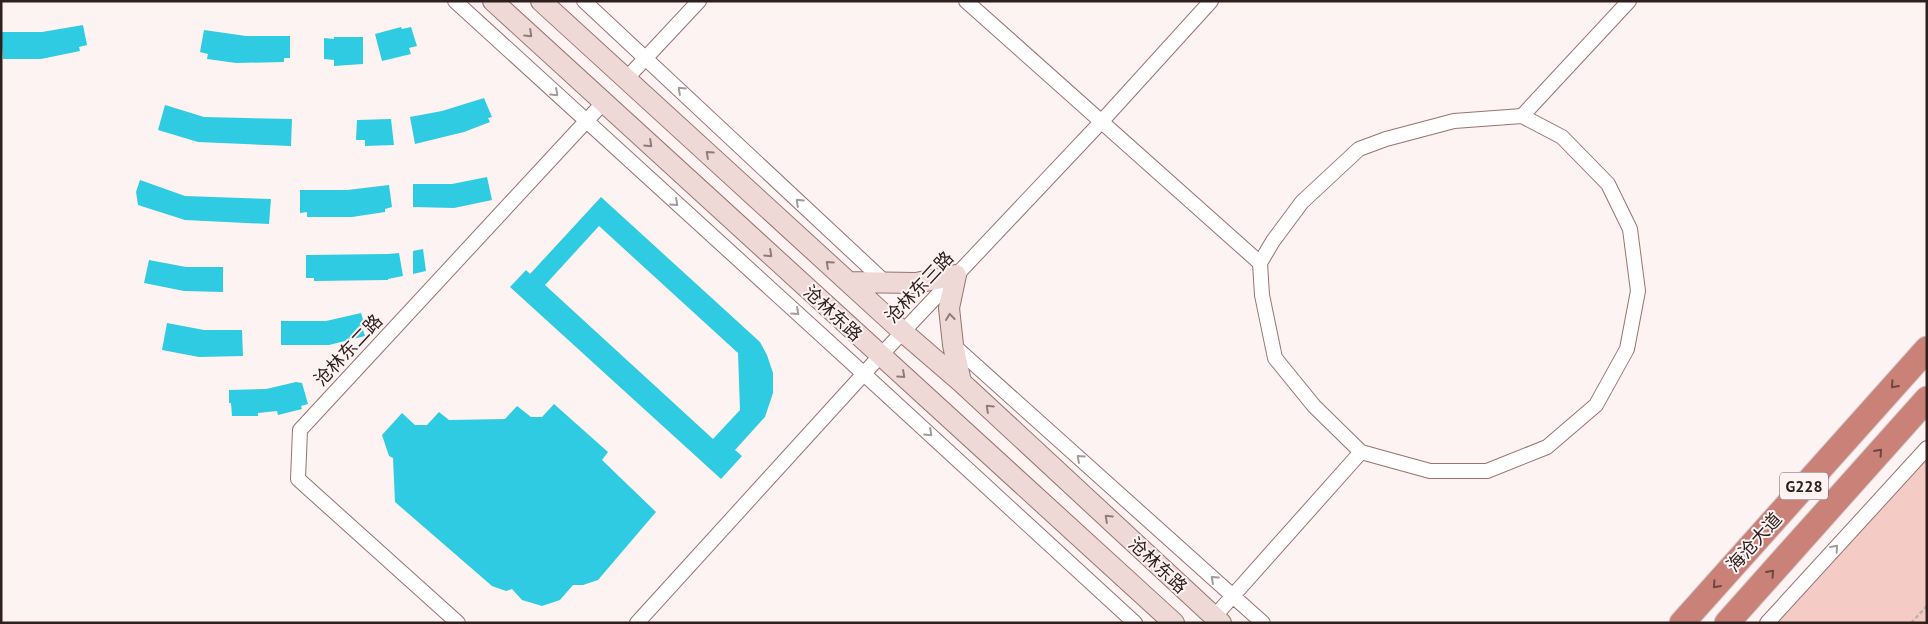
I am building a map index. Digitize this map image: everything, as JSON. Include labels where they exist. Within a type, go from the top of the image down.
[{"type":"highway","name":"海沧大道","points":[[1682,623],[1927,349]]},
{"type":"highway","name":"海沧大道","points":[[1727,623],[1927,399]]},
{"type":"street","points":[[455,1],[1134,623]]},
{"type":"street","name":"沧林东路","points":[[494,1],[1174,623]]},
{"type":"street","name":"沧林东路","points":[[541,1],[903,332],[961,382],[1217,620]]},
{"type":"street","points":[[584,1],[886,283]]},
{"type":"street","points":[[627,78],[699,1]]},
{"type":"street","points":[[966,1],[1260,263]]},
{"type":"street","name":"沧林东三路","points":[[637,623],[880,356],[1102,121],[1211,1]]},
{"type":"street","points":[[1522,116],[1629,1]]},
{"type":"street","name":"沧林东二路","points":[[458,623],[298,480],[300,430],[604,103]]},
{"type":"street","points":[[1522,116],[1562,137],[1608,184],[1630,229],[1638,291],[1627,349],[1596,405],[1547,447],[1487,471],[1430,471],[1360,452],[1314,406],[1275,358],[1262,295],[1260,263],[1273,241],[1302,202],[1358,149],[1386,139],[1454,121],[1522,116]]},
{"type":"street","points":[[849,282],[916,283],[956,274],[948,308],[961,382]]},
{"type":"street","points":[[953,345],[1263,623]]},
{"type":"street","points":[[1767,623],[1927,448]]},
{"type":"street","points":[[1217,620],[1233,596],[1360,452]]},
{"type":"path","points":[[1911,623],[1927,606]]},
{"type":"shaded area","points":[[1927,455],[1927,620],[1924,623],[1771,623]]},
{"type":"building","points":[[83,25],[87,45],[79,47],[80,51],[41,59],[3,59],[1,32],[42,32]]},
{"type":"building","points":[[401,27],[402,29],[411,27],[417,46],[409,48],[411,54],[382,61],[375,34]]},
{"type":"building","points":[[204,30],[246,36],[290,36],[290,58],[284,58],[284,62],[236,63],[207,59],[208,54],[200,52]]},
{"type":"building","points":[[334,37],[363,37],[363,64],[334,66],[334,60],[324,59],[324,38],[334,39]]},
{"type":"building","points":[[484,98],[492,117],[488,118],[490,122],[464,132],[415,144],[410,117],[442,111]]},
{"type":"building","points":[[165,105],[204,117],[292,119],[291,146],[198,142],[158,130]]},
{"type":"building","points":[[391,119],[394,145],[365,146],[365,140],[356,140],[357,120]]},
{"type":"building","points":[[487,177],[492,200],[454,208],[413,207],[413,184],[452,184]]},
{"type":"building","points":[[140,180],[185,196],[271,199],[269,224],[185,220],[138,205],[136,192]]},
{"type":"building","points":[[389,185],[392,207],[385,209],[385,212],[352,217],[307,217],[307,212],[300,213],[300,190],[347,190]]},
{"type":"building","points":[[601,197],[760,342],[773,373],[773,393],[765,417],[735,450],[742,456],[721,479],[510,287],[526,270],[530,274]],"holes":[[[599,226],[738,353],[740,410],[713,439],[545,285]]]},
{"type":"building","points":[[423,249],[426,271],[413,274],[413,251]]},
{"type":"building","points":[[399,253],[403,276],[388,280],[314,281],[314,278],[306,278],[306,255]]},
{"type":"building","points":[[149,260],[186,267],[223,267],[223,292],[184,291],[144,283]]},
{"type":"building","points":[[361,313],[365,326],[362,327],[365,336],[329,345],[281,345],[281,321],[326,321]]},
{"type":"building","points":[[167,323],[204,330],[242,330],[243,356],[199,357],[162,350]]},
{"type":"building","points":[[296,382],[302,383],[308,404],[301,406],[302,409],[278,415],[277,411],[258,413],[258,416],[232,416],[229,390],[266,389]]},
{"type":"building","points":[[554,404],[608,452],[602,460],[656,512],[598,580],[583,585],[573,585],[560,600],[542,606],[522,600],[512,589],[506,591],[492,586],[395,502],[393,458],[389,456],[382,435],[402,413],[415,425],[427,425],[439,412],[449,420],[505,419],[517,406],[531,417],[542,417]]}]
